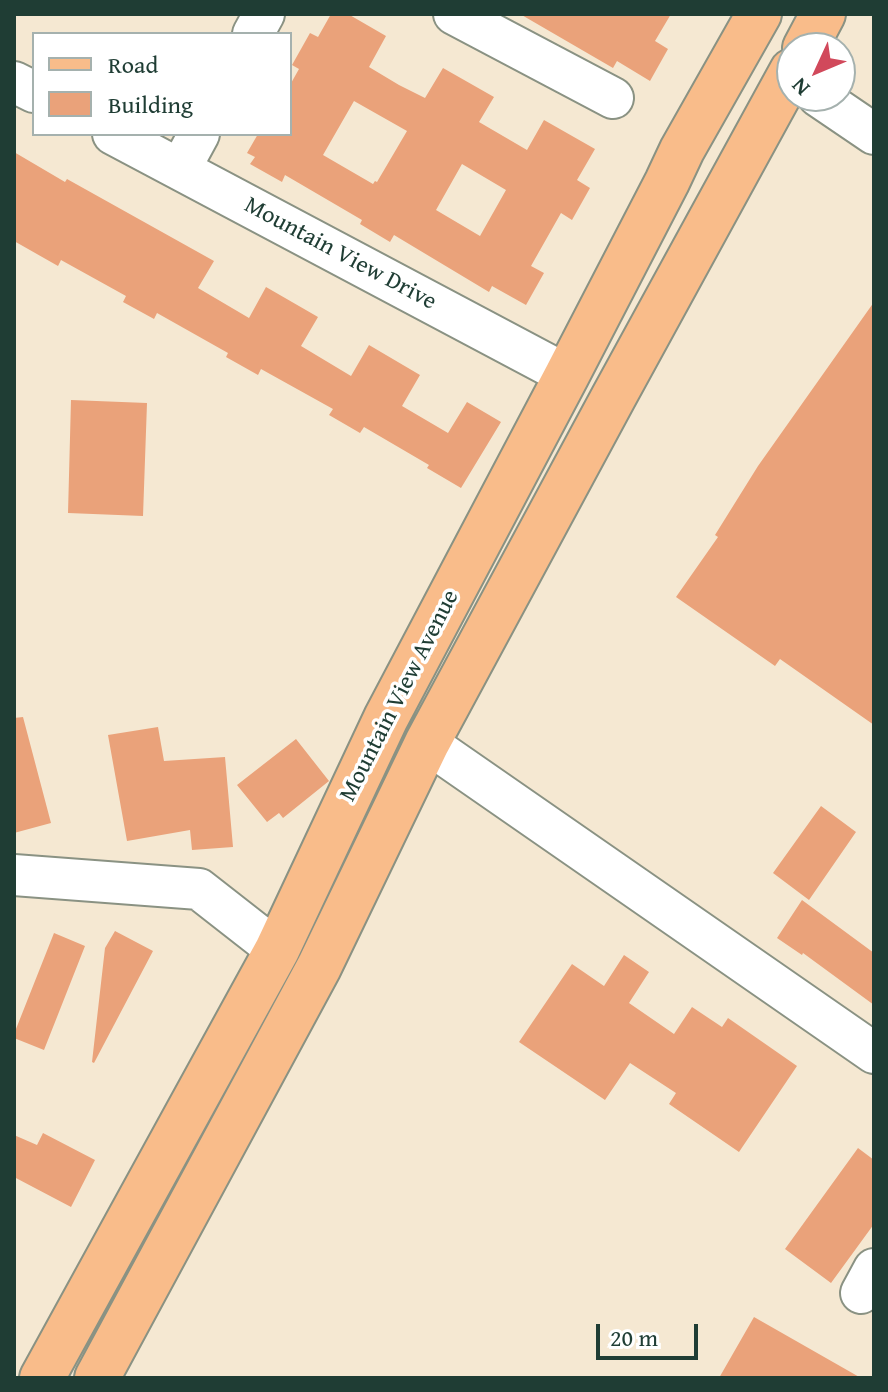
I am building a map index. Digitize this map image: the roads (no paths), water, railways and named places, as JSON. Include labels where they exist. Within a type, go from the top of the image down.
[{"type":"main road","name":"Mountain View Avenue","points":[[42,1378],[277,950],[386,718],[682,150],[759,14]]},
{"type":"main road","name":"Mountain View Avenue","points":[[97,1378],[319,967],[427,743],[719,203],[776,111]]},
{"type":"main road","points":[[667,182],[719,203]]},
{"type":"main road","points":[[414,666],[459,685]]},
{"type":"street","points":[[254,32],[264,14]]},
{"type":"street","points":[[454,14],[613,98]]},
{"type":"street","points":[[14,82],[32,91]]},
{"type":"street","points":[[846,112],[874,134]]},
{"type":"street","name":"Mountain View Drive","points":[[117,136],[567,375]]},
{"type":"street","points":[[180,169],[198,136]]},
{"type":"street","points":[[427,743],[874,1053]]},
{"type":"street","points":[[14,875],[199,889],[277,950]]}]
